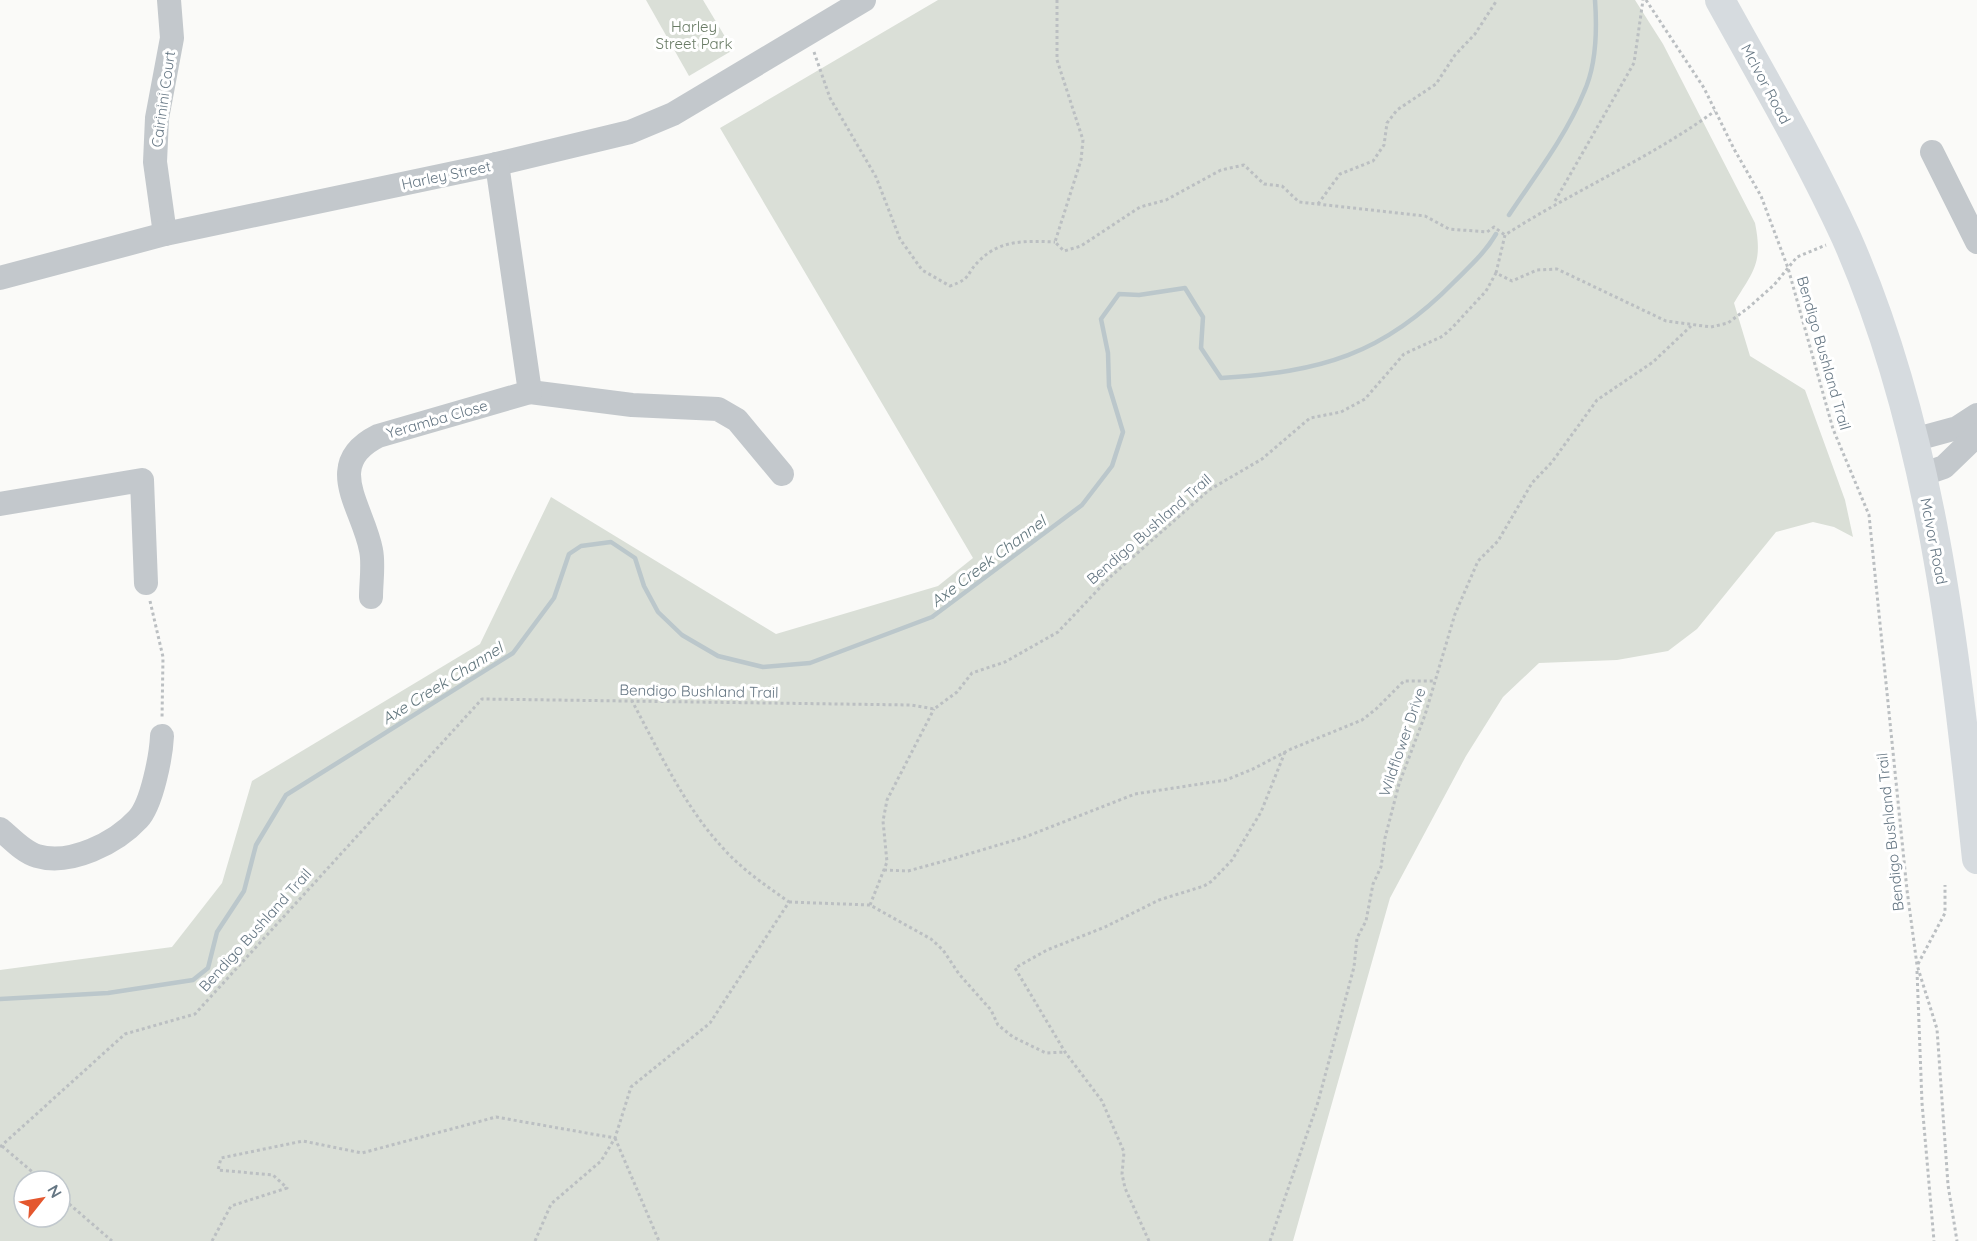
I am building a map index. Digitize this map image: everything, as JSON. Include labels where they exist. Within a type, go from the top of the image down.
[{"type":"main road","name":"McIvor Road","points":[[1720,0],[1844,235]]},
{"type":"main road","name":"McIvor Road","points":[[1740,0],[1793,108],[1844,235],[1884,344],[1913,440],[1935,540],[1955,665],[1977,859]]},
{"type":"street","name":"Cairinini Court","points":[[165,234],[155,162],[157,118],[172,38],[169,0]]},
{"type":"street","name":"Harley Street","points":[[0,278],[165,234],[604,140],[673,114],[864,0]]},
{"type":"street","points":[[1932,152],[1977,242]]},
{"type":"street","points":[[497,164],[530,392]]},
{"type":"street","name":"Yeramba Close","points":[[370,597],[372,553],[365,523],[349,488],[348,467],[358,450],[378,436],[530,392],[632,405],[718,409],[737,420],[782,474]]},
{"type":"street","points":[[1913,440],[1957,428],[1977,415]]},
{"type":"street","points":[[1921,475],[1944,467],[1977,435]]},
{"type":"street","points":[[0,504],[142,480],[146,583]]},
{"type":"street","points":[[0,829],[18,845],[38,856],[74,856],[115,838],[139,818],[160,763],[162,736]]},
{"type":"path","points":[[1055,242],[1081,160],[1083,140],[1057,60],[1057,0]]},
{"type":"path","points":[[1318,204],[1340,174],[1373,161],[1384,145],[1387,123],[1397,110],[1436,84],[1497,0]]},
{"type":"path","points":[[1645,0],[1704,88],[1714,111],[1761,196],[1788,268]]},
{"type":"path","points":[[1554,203],[1634,63],[1645,0]]},
{"type":"path","points":[[807,33],[830,98],[876,177],[900,239],[922,270],[950,286],[966,280],[979,261],[995,248],[1021,241],[1055,242],[1064,251],[1081,246],[1140,207],[1166,200],[1221,170],[1244,165],[1264,184],[1282,186],[1299,202],[1425,216],[1449,229],[1487,232],[1494,227],[1504,235]]},
{"type":"path","points":[[1496,273],[1504,235],[1554,203],[1575,195],[1680,135],[1714,111]]},
{"type":"path","points":[[1788,268],[1797,257],[1844,235]]},
{"type":"path","name":"Bendigo Bushland Trail","points":[[1,1146],[125,1034],[195,1014],[482,699],[899,705],[934,709],[957,692],[972,673],[1005,662],[1058,632],[1108,578],[1184,510],[1224,479],[1262,459],[1310,418],[1341,412],[1365,399],[1404,354],[1443,336],[1452,328],[1486,291],[1496,273],[1512,281],[1537,270],[1566,272],[1658,317],[1691,326],[1721,326],[1735,319],[1774,285],[1788,268]]},
{"type":"path","name":"Bendigo Bushland Trail","points":[[1788,268],[1833,429],[1864,500],[1870,524],[1917,965],[1937,1029],[1948,1185],[1957,1241]]},
{"type":"path","name":"Wildflower Drive","points":[[1270,1241],[1318,1102],[1354,967],[1357,938],[1366,921],[1372,884],[1381,867],[1385,838],[1399,784],[1435,681],[1455,614],[1478,561],[1498,541],[1532,483],[1552,462],[1597,400],[1653,362],[1691,326]]},
{"type":"path","points":[[146,583],[163,657],[162,736]]},
{"type":"path","points":[[884,870],[908,871],[955,858],[1024,837],[1135,794],[1226,780],[1370,715],[1404,681],[1435,681]]},
{"type":"path","points":[[632,701],[688,804],[722,847],[752,876],[789,902],[870,905],[932,939],[991,1010],[998,1025],[1013,1037],[1046,1053],[1065,1052]]},
{"type":"path","points":[[870,905],[887,861],[883,821],[887,801],[934,709]]},
{"type":"path","points":[[1149,1241],[1125,1188],[1122,1174],[1124,1152],[1102,1101],[1065,1052],[1015,968],[1047,950],[1105,927],[1159,900],[1196,889],[1212,881],[1232,860],[1261,812],[1285,752]]},
{"type":"path","points":[[1935,1241],[1922,1103],[1917,965],[1945,913],[1945,885]]},
{"type":"path","points":[[535,1241],[550,1204],[601,1161],[615,1138],[631,1087],[710,1023],[789,902]]},
{"type":"path","points":[[212,1241],[231,1206],[286,1188],[273,1175],[218,1170],[221,1158],[303,1142],[362,1153],[496,1117],[615,1138]]},
{"type":"path","points":[[615,1138],[659,1241]]},
{"type":"path","points":[[1,1146],[29,1169]]},
{"type":"path","points":[[72,1206],[112,1241]]},
{"type":"green space","name":"Harley Street Park","points":[[646,0],[703,0],[733,50],[689,76]]},
{"type":"green space","points":[[938,0],[1635,0],[1663,44],[1755,223],[1758,248],[1755,266],[1734,303],[1750,356],[1805,390],[1845,500],[1853,537],[1834,527],[1813,522],[1776,532],[1697,629],[1668,651],[1617,660],[1539,663],[1503,697],[1466,756],[1390,898],[1293,1241],[0,1241],[0,970],[172,947],[222,883],[252,781],[480,644],[551,497],[776,634],[938,586],[973,558],[720,128]]},
{"type":"waterway","name":"Axe Creek Channel","points":[[1509,215],[1559,140],[1584,92],[1591,71],[1595,47],[1595,0]]},
{"type":"waterway","name":"Axe Creek Channel","points":[[0,999],[108,993],[193,980],[208,968],[217,932],[244,891],[256,845],[286,795],[513,653],[554,598],[569,554],[581,546],[611,542],[635,558],[644,586],[658,612],[682,635],[718,656],[763,667],[810,663],[932,617],[1082,505],[1112,466],[1123,432],[1109,386],[1108,353],[1101,319],[1119,294],[1139,295],[1185,288],[1203,317],[1201,348],[1221,378],[1289,371],[1348,355],[1402,327],[1428,307],[1465,271],[1482,254],[1496,234]]}]
